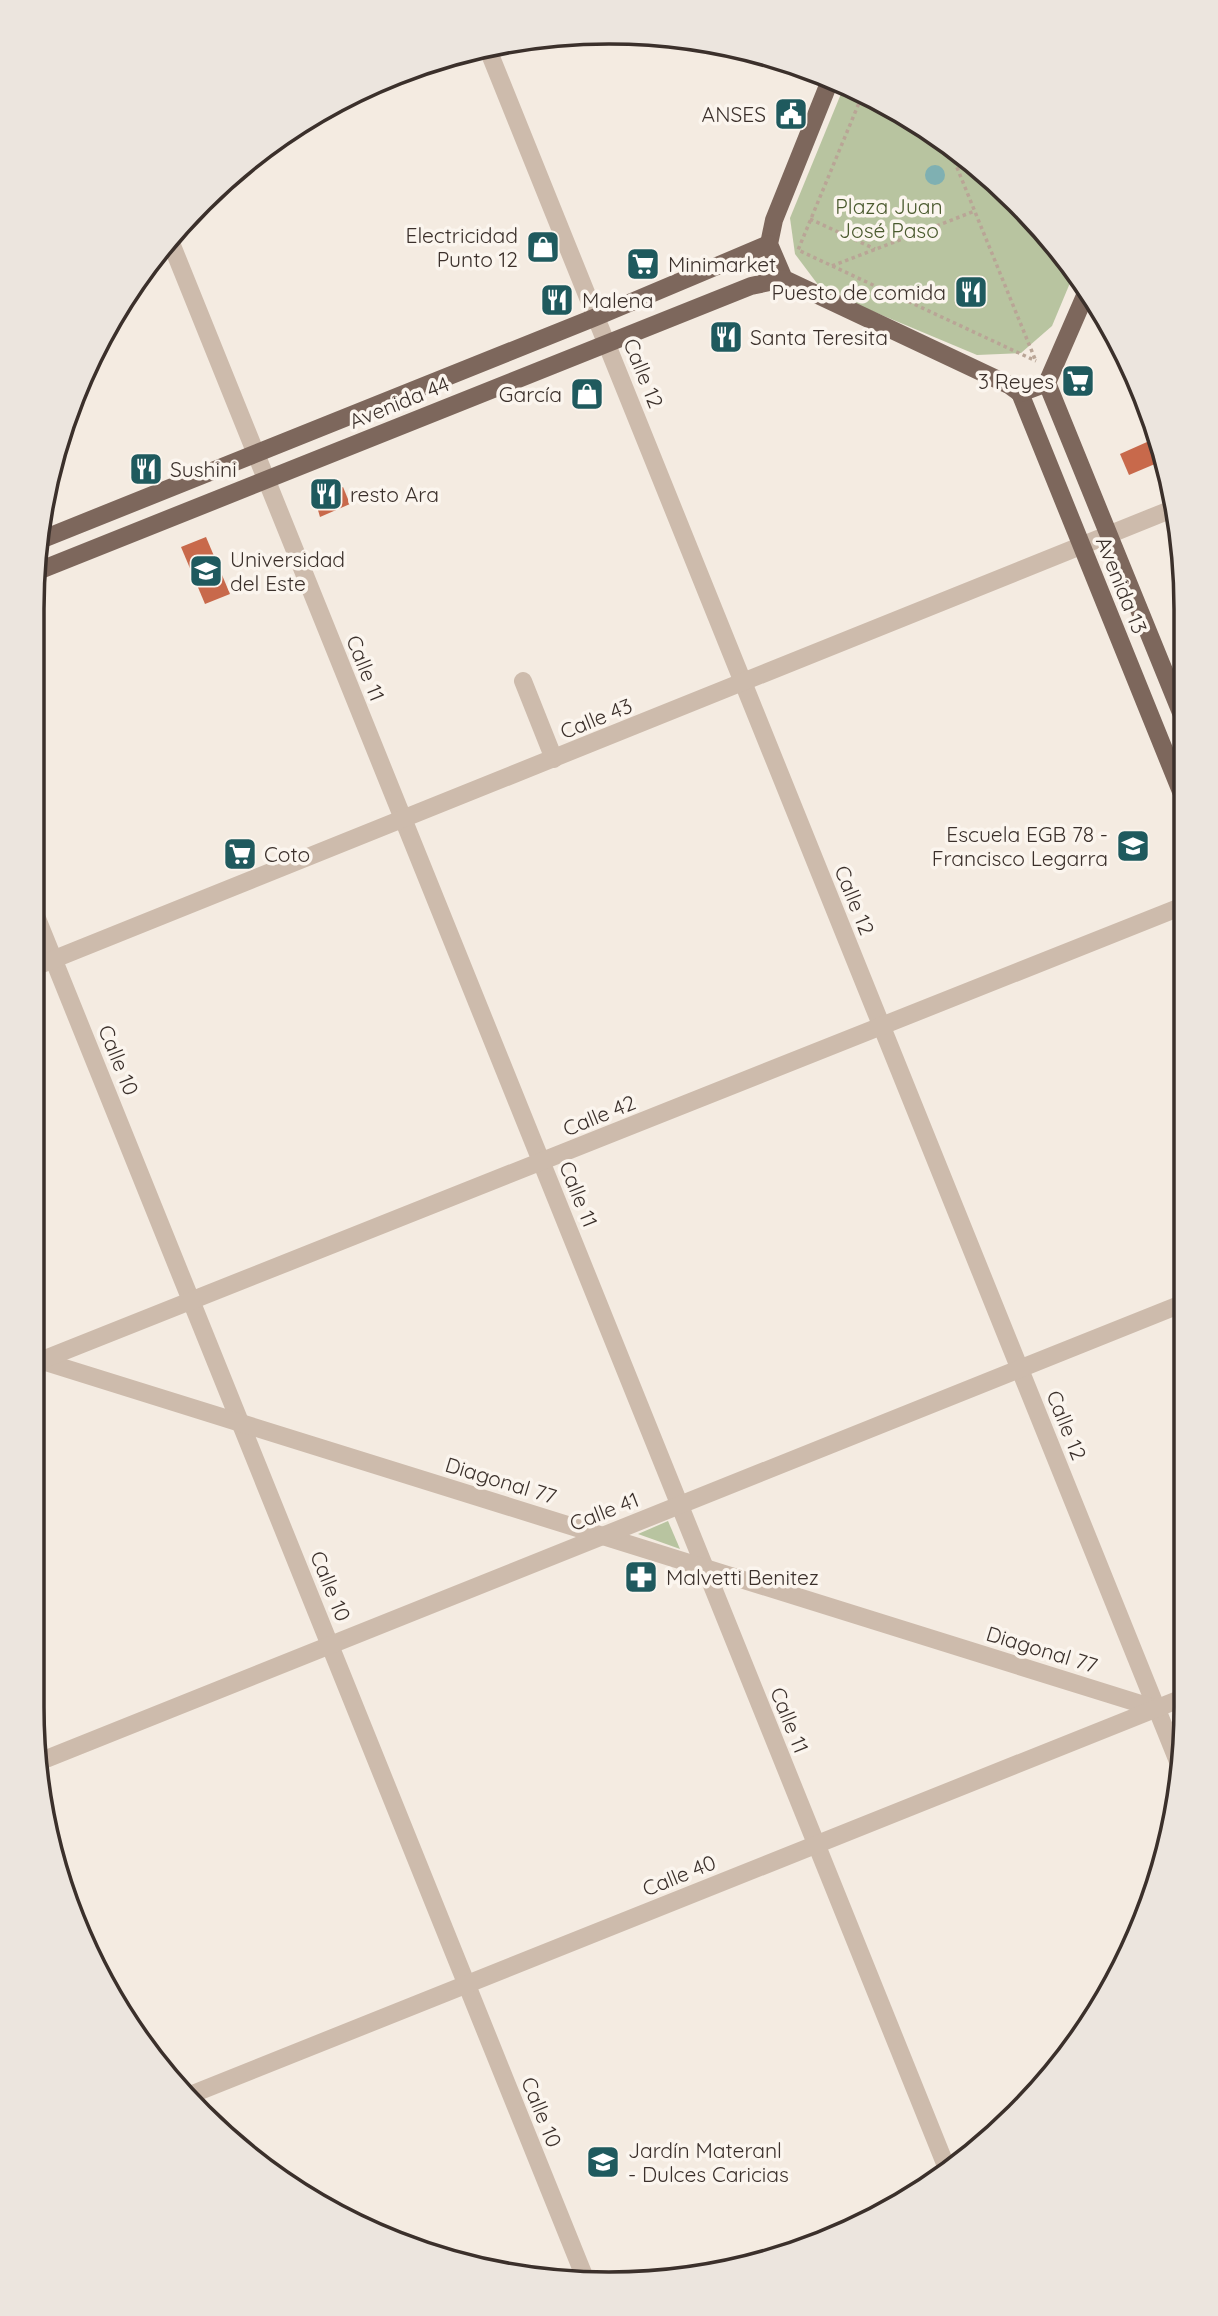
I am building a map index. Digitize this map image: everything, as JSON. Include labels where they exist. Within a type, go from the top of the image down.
[{"type":"main road","points":[[827,88],[774,220],[769,244],[784,279],[1009,385],[1020,393],[1047,383],[1083,301]]},
{"type":"main road","name":"Avenida 44","points":[[49,537],[596,317],[769,244]]},
{"type":"main road","name":"Avenida 44","points":[[45,568],[266,482],[541,368],[751,286],[784,279]]},
{"type":"main road","name":"Avenida 13","points":[[1047,383],[1174,695]]},
{"type":"main road","name":"Avenida 13","points":[[1020,393],[1174,774]]},
{"type":"street","name":"Calle 12","points":[[491,57],[1173,1748]]},
{"type":"street","name":"Calle 11","points":[[174,249],[944,2161]]},
{"type":"street","name":"Calle 43","points":[[44,963],[1165,512]]},
{"type":"street","points":[[523,681],[554,759]]},
{"type":"street","name":"Calle 42","points":[[44,1358],[192,1302],[1174,909]]},
{"type":"street","name":"Calle 10","points":[[44,935],[582,2271]]},
{"type":"street","name":"Calle 41","points":[[47,1758],[1174,1307]]},
{"type":"street","name":"Diagonal 77","points":[[44,1364],[240,1422],[1157,1709]]},
{"type":"street","name":"Calle 40","points":[[196,2093],[1174,1702]]},
{"type":"path","points":[[859,102],[797,250],[1036,361],[955,163]]},
{"type":"path","points":[[832,266],[975,211]]},
{"type":"path","points":[[810,219],[875,249]]},
{"type":"green space","name":"Plaza Juan José Paso","points":[[841,94],[892,119],[982,184],[1034,236],[1070,283],[1052,326],[1021,353],[977,355],[822,290],[795,254],[790,218]]},
{"type":"green space","points":[[668,1521],[680,1549],[638,1534]]},
{"type":"water","points":[[931,165],[939,165],[945,175],[939,185],[931,185],[925,179],[925,171]]},
{"type":"building","points":[[1148,441],[1155,464],[1129,475],[1120,454]]},
{"type":"building","points":[[343,487],[350,504],[320,517],[316,503],[321,496]]},
{"type":"building","name":"Universidad del Este","points":[[206,537],[230,594],[205,604],[181,547]]},
{"type":"place","name":"ANSES","points":[[791,114]]},
{"type":"place","name":"Electricidad Punto 12","points":[[543,247]]},
{"type":"place","name":"Minimarket","points":[[643,264]]},
{"type":"place","name":"Puesto de comida","points":[[971,292]]},
{"type":"place","name":"Malena","points":[[557,300]]},
{"type":"place","name":"Santa Teresita","points":[[726,337]]},
{"type":"place","name":"3 Reyes","points":[[1078,381]]},
{"type":"place","name":"García","points":[[587,394]]},
{"type":"place","name":"Sushini","points":[[146,469]]},
{"type":"place","name":"resto Ara","points":[[326,494]]},
{"type":"place","name":"Universidad del Este","points":[[206,571]]},
{"type":"place","name":"Escuela EGB 78 - Francisco Legarra","points":[[1133,846]]},
{"type":"place","name":"Coto","points":[[240,854]]},
{"type":"place","name":"Malvetti Benitez","points":[[641,1577]]},
{"type":"place","name":"Jardín Materanl - Dulces Caricias","points":[[603,2162]]}]
